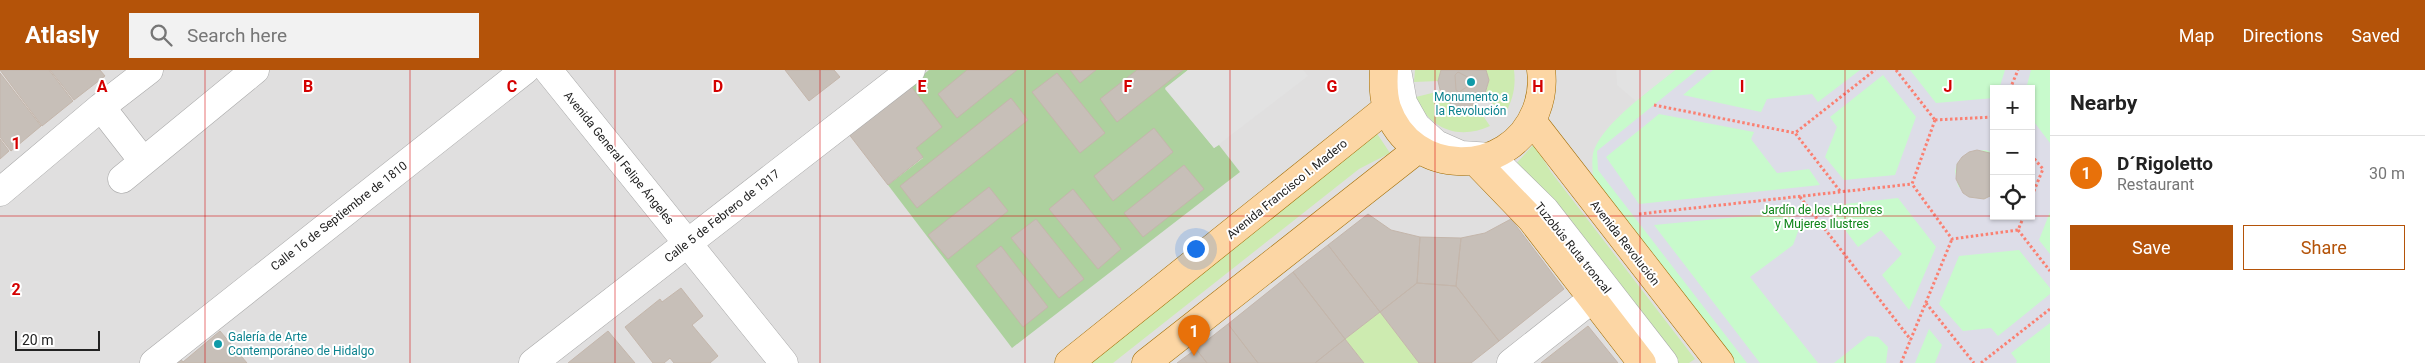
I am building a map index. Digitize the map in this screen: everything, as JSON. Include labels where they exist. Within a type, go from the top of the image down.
[{"type":"main road","points":[[1384,70],[1383,89],[1387,108],[1400,131],[1418,149],[1436,158],[1455,162],[1483,159],[1509,147],[1532,122],[1540,101],[1541,70]]},
{"type":"main road","name":"Avenida Francisco I. Madero","points":[[1069,363],[1387,108]]},
{"type":"main road","name":"Avenida Revolución","points":[[1532,122],[1720,363]]},
{"type":"main road","points":[[1146,363],[1418,149]]},
{"type":"main road","points":[[1483,159],[1642,363]]},
{"type":"street","points":[[0,192],[149,70]]},
{"type":"street","points":[[122,179],[256,70]]},
{"type":"street","name":"Calle 16 de Septiembre de 1810","points":[[154,363],[525,70]]},
{"type":"street","name":"Avenida General Felipe Ángeles","points":[[548,70],[784,363]]},
{"type":"street","name":"Calle 5 de Febrero de 1917","points":[[533,363],[911,70]]},
{"type":"street","points":[[1398,70],[1403,103],[1416,126],[1436,144],[1461,155],[1483,159]]},
{"type":"street","points":[[102,107],[143,161]]},
{"type":"street","name":"Tuzobús Ruta troncal","points":[[1483,159],[1545,210],[1664,363]]},
{"type":"street","points":[[1510,363],[1592,299]]},
{"type":"path","points":[[1795,133],[1875,70]]},
{"type":"path","points":[[1896,70],[1935,120]]},
{"type":"path","points":[[2012,85],[2018,70]]},
{"type":"path","points":[[1654,105],[1795,133],[1840,191]]},
{"type":"path","points":[[1935,120],[1990,117]]},
{"type":"path","points":[[1912,184],[1935,120]]},
{"type":"path","points":[[2035,160],[2043,169]]},
{"type":"path","points":[[2043,169],[2050,168]]},
{"type":"path","points":[[2035,188],[2043,169]]},
{"type":"path","points":[[1632,215],[1912,184]]},
{"type":"path","points":[[1912,184],[1952,239]]},
{"type":"path","points":[[1799,196],[1911,340]]},
{"type":"path","points":[[2018,230],[2022,220]]},
{"type":"path","points":[[1952,239],[2018,230]]},
{"type":"path","points":[[2018,230],[2050,271]]},
{"type":"path","points":[[1901,363],[1952,239]]},
{"type":"path","points":[[1926,303],[1974,363]]},
{"type":"path","points":[[1981,363],[2050,309]]},
{"type":"shaded area","points":[[0,70],[1455,70],[1446,99],[1484,70],[2050,70],[2050,363],[0,363]]},
{"type":"shaded area","points":[[1188,70],[1303,70],[1308,76],[1214,148],[1165,88]]},
{"type":"shaded area","points":[[1616,70],[1675,70],[1636,101],[1617,85]]},
{"type":"shaded area","points":[[1697,70],[1713,70],[1683,95],[1761,112],[1767,99],[1812,94],[1818,102],[1860,70],[1910,70],[1936,103],[1990,98],[1990,152],[1986,150],[1969,152],[1957,164],[1955,171],[1958,186],[1969,197],[1984,199],[1990,196],[1990,220],[2035,220],[2035,123],[2050,143],[2050,212],[2039,240],[2050,254],[2050,288],[2019,250],[1959,256],[1939,304],[1963,331],[1991,328],[1998,336],[2050,294],[2050,323],[2011,353],[2017,361],[2016,363],[1935,363],[1942,345],[1929,329],[1915,363],[1886,363],[1888,347],[1878,337],[1868,336],[1834,363],[1818,363],[1750,277],[1793,245],[1799,229],[1791,217],[1780,213],[1654,225],[1760,363],[1747,363],[1598,170],[1597,151]],"holes":[[[1883,75],[1916,117],[1895,175],[1844,180],[1825,157],[1837,127],[1830,117]],[[1659,114],[1754,132],[1751,139],[1777,173],[1809,169],[1820,185],[1639,204],[1606,157]],[[1898,198],[1936,247],[1909,310],[1882,275],[1902,254],[1881,230],[1858,247],[1827,206]]]},
{"type":"shaded area","points":[[2005,70],[2031,70],[2027,85],[2000,85]]},
{"type":"green space","points":[[929,70],[1188,70],[1165,89],[1214,148],[1219,145],[1240,172],[1012,348],[888,185],[923,158],[916,148],[910,85]]},
{"type":"green space","points":[[1415,70],[1441,70],[1438,81],[1414,82]]},
{"type":"green space","points":[[1486,70],[1514,70],[1515,82],[1513,93],[1505,114],[1485,97],[1489,80]]},
{"type":"green space","name":"Jardín de los Hombres y Mujeres Ilustres","points":[[1675,70],[2050,70],[2050,363],[1735,363],[1593,181],[1593,153],[1600,139],[1618,117]]},
{"type":"green space","points":[[1440,91],[1446,100],[1459,107],[1475,104],[1490,126],[1467,132],[1456,132],[1436,124],[1421,108],[1416,97]]},
{"type":"green space","points":[[1374,129],[1390,153],[1359,169],[1113,363],[1086,363]]},
{"type":"green space","points":[[1534,144],[1551,172],[1695,359],[1689,363],[1672,363],[1513,167]]},
{"type":"green space","points":[[1380,312],[1419,363],[1364,363],[1345,339]]},
{"type":"building","points":[[0,70],[49,70],[73,101],[42,126]]},
{"type":"building","points":[[50,70],[100,70],[105,76],[74,100]]},
{"type":"building","points":[[785,70],[834,70],[840,77],[809,101]]},
{"type":"building","points":[[967,70],[1017,70],[957,118],[938,94]]},
{"type":"building","points":[[1070,70],[1096,70],[1080,83]]},
{"type":"building","points":[[1137,70],[1183,70],[1117,122],[1100,99]]},
{"type":"building","points":[[1441,70],[1486,70],[1489,80],[1484,97],[1470,107],[1453,106],[1441,94],[1438,81]]},
{"type":"building","points":[[1458,72],[1473,80],[1473,83],[1459,92],[1456,90],[1455,75]]},
{"type":"building","points":[[0,73],[41,126],[11,151],[0,137]]},
{"type":"building","points":[[1057,73],[1105,133],[1080,153],[1032,92]]},
{"type":"building","points":[[910,85],[942,127],[916,148],[923,157],[888,185],[848,133]]},
{"type":"building","points":[[1011,98],[1028,120],[917,208],[900,186]]},
{"type":"building","points":[[1154,128],[1173,152],[1113,201],[1094,176]]},
{"type":"building","points":[[0,139],[9,151],[0,159]]},
{"type":"building","points":[[1977,150],[1990,153],[1990,196],[1984,199],[1969,197],[1963,193],[1956,179],[1957,164],[1969,152]]},
{"type":"building","points":[[1184,165],[1204,189],[1143,237],[1124,213]]},
{"type":"building","points":[[989,187],[1008,211],[948,259],[928,235]]},
{"type":"building","points":[[1073,189],[1121,249],[1098,269],[1049,209]]},
{"type":"building","points":[[1368,214],[1391,230],[1420,237],[1417,283],[1380,312],[1328,245]]},
{"type":"building","points":[[1036,219],[1084,279],[1059,298],[1011,238]]},
{"type":"building","points":[[1511,219],[1564,289],[1499,341],[1456,286],[1461,238],[1485,233]]},
{"type":"building","points":[[1420,237],[1461,238],[1456,286],[1417,283]]},
{"type":"building","points":[[1328,245],[1380,312],[1345,339],[1293,272]]},
{"type":"building","points":[[1001,246],[1048,307],[1023,327],[976,266]]},
{"type":"building","points":[[1293,272],[1345,339],[1315,363],[1258,363],[1228,324]]},
{"type":"building","points":[[1417,283],[1456,286],[1499,341],[1471,363],[1419,363],[1380,312]]},
{"type":"building","points":[[681,288],[703,316],[692,325],[718,356],[710,363],[674,363],[670,358],[664,363],[653,363],[625,327],[660,299],[662,302]]},
{"type":"building","points":[[1228,324],[1258,363],[1207,363],[1196,349]]},
{"type":"building","points":[[1588,326],[1618,363],[1541,363]]},
{"type":"building","name":"Galería de Arte Contemporáneo de Hidalgo","points":[[220,331],[247,363],[171,363],[179,357],[183,362]]},
{"type":"building","points":[[608,331],[635,363],[568,363]]},
{"type":"building","points":[[1345,339],[1364,363],[1315,363]]},
{"type":"building","points":[[1196,349],[1207,363],[1177,363]]},
{"type":"place","name":"Monumento a la Revolución","points":[[1471,82]]},
{"type":"place","name":"Galería de Arte Contemporáneo de Hidalgo","points":[[218,344]]},
{"type":"place","name":"D´Rigoletto","points":[[1194,356]]}]
